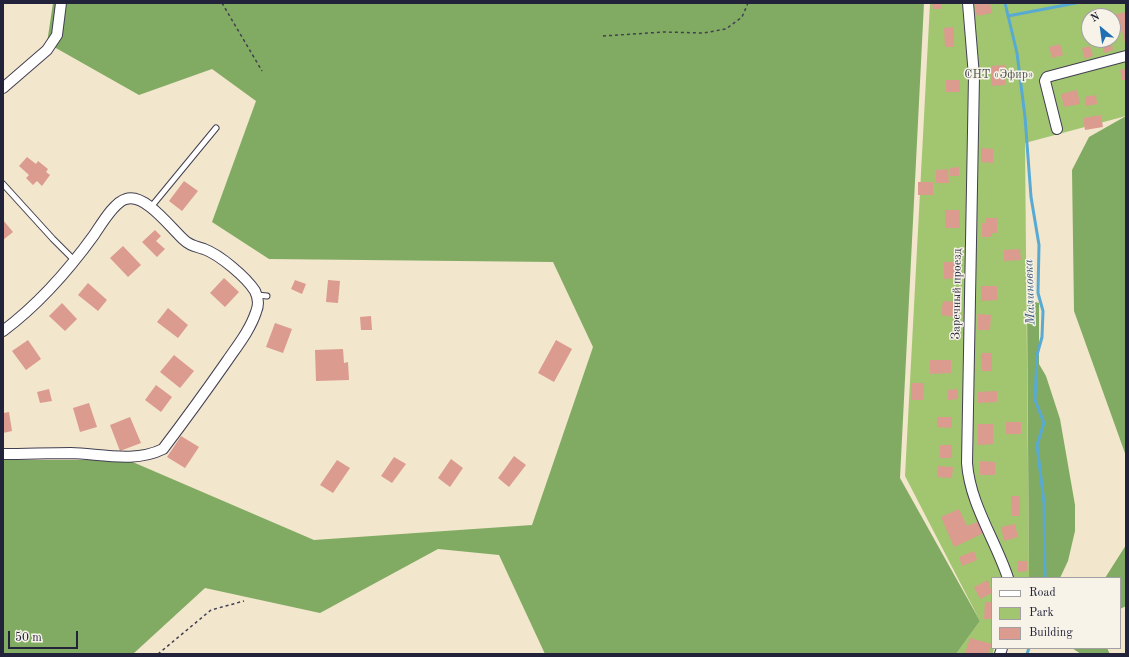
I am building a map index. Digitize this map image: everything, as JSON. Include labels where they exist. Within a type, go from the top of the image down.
[{"type":"street","points":[[3,88],[47,50],[57,35],[61,3]]},
{"type":"street","name":"Заречный проезд","points":[[968,3],[971,20],[974,84],[968,475],[975,500],[997,548],[1008,577]]},
{"type":"street","points":[[1057,129],[1045,81],[1047,77],[1126,56]]},
{"type":"street","points":[[3,331],[29,310],[55,285],[75,261],[113,208],[124,199],[131,198],[151,206],[190,246],[204,249],[230,265],[256,294],[258,300],[257,310],[247,331],[163,449],[154,454],[136,457],[72,453],[3,454]]},
{"type":"lane","points":[[151,206],[216,128]]},
{"type":"lane","points":[[3,184],[53,240],[75,261]]},
{"type":"lane","points":[[256,294],[268,296]]},
{"type":"path","points":[[222,3],[262,71]]},
{"type":"path","points":[[603,36],[703,33],[726,29],[742,17],[748,3]]},
{"type":"path","points":[[158,654],[211,610],[244,601]]},
{"type":"green space","points":[[53,3],[924,3],[900,478],[980,621],[956,654],[545,654],[499,555],[438,549],[320,613],[205,588],[133,654],[3,654],[3,460],[128,460],[314,540],[532,525],[593,347],[553,262],[269,259],[212,222],[256,101],[212,69],[139,95],[47,43]]},
{"type":"green space","name":"СНТ «Эфир»","points":[[930,3],[1126,3],[1126,116],[1025,143],[1029,577],[991,577],[991,649],[994,649],[993,654],[956,654],[980,621],[905,476]]},
{"type":"green space","points":[[1126,116],[1126,456],[1074,311],[1072,170],[1089,137]]},
{"type":"green space","points":[[1032,301],[1039,303],[1039,364],[1046,376],[1060,419],[1075,505],[1075,531],[1068,561],[1060,577],[1029,577],[1027,303]]},
{"type":"green space","points":[[1126,545],[1126,606],[1121,608],[1121,577],[1106,577]]},
{"type":"green space","points":[[1074,649],[1108,649],[1110,654],[1081,654]]},
{"type":"building","points":[[932,3],[942,3],[942,9],[933,9]]},
{"type":"building","points":[[974,3],[990,3],[992,13],[977,16]]},
{"type":"building","points":[[1126,12],[1126,43],[1121,31],[1121,13]]},
{"type":"building","points":[[954,27],[954,47],[945,47],[944,28]]},
{"type":"building","points":[[1060,44],[1063,55],[1052,58],[1049,47]]},
{"type":"building","points":[[1082,48],[1091,48],[1093,56],[1085,59]]},
{"type":"building","points":[[1103,48],[1113,48],[1113,50],[1104,53]]},
{"type":"building","points":[[1005,65],[1005,85],[991,86],[991,66]]},
{"type":"building","points":[[1126,69],[1126,80],[1122,80],[1120,70]]},
{"type":"building","points":[[946,80],[960,80],[960,92],[946,92]]},
{"type":"building","points":[[1077,90],[1080,104],[1064,107],[1061,94]]},
{"type":"building","points":[[1096,95],[1097,104],[1086,106],[1085,97]]},
{"type":"building","points":[[1101,115],[1103,127],[1085,130],[1083,118]]},
{"type":"building","points":[[981,148],[993,149],[993,163],[981,162]]},
{"type":"building","points":[[27,157],[36,164],[38,161],[48,169],[46,172],[50,175],[42,186],[37,181],[33,185],[26,178],[29,175],[19,166]]},
{"type":"building","points":[[959,167],[959,176],[950,176],[950,168]]},
{"type":"building","points":[[948,169],[949,183],[936,183],[936,170]]},
{"type":"building","points":[[184,181],[198,191],[182,211],[169,201]]},
{"type":"building","points":[[918,182],[933,182],[933,195],[918,195]]},
{"type":"building","points":[[945,210],[960,210],[960,228],[945,228]]},
{"type":"building","points":[[986,218],[997,218],[997,233],[992,233],[992,237],[982,237],[982,223],[986,223]]},
{"type":"building","points":[[3,220],[13,232],[3,240]]},
{"type":"building","points":[[155,230],[161,236],[156,241],[165,249],[157,257],[142,242]]},
{"type":"building","points":[[123,246],[141,265],[128,277],[110,258]]},
{"type":"building","points":[[1020,249],[1021,260],[1004,261],[1004,250]]},
{"type":"building","points":[[944,262],[958,262],[958,278],[944,279]]},
{"type":"building","points":[[224,278],[239,292],[225,307],[210,293]]},
{"type":"building","points":[[295,280],[306,284],[302,294],[291,289]]},
{"type":"building","points":[[328,280],[340,281],[338,303],[326,302]]},
{"type":"building","points":[[88,283],[107,300],[98,311],[78,295]]},
{"type":"building","points":[[981,286],[997,286],[997,300],[981,301]]},
{"type":"building","points":[[943,301],[956,302],[954,317],[941,315]]},
{"type":"building","points":[[62,303],[77,319],[65,331],[49,316]]},
{"type":"building","points":[[168,308],[188,325],[178,338],[157,322]]},
{"type":"building","points":[[978,314],[991,315],[990,330],[978,330]]},
{"type":"building","points":[[371,316],[372,330],[361,330],[360,317]]},
{"type":"building","points":[[275,323],[292,329],[283,353],[266,347]]},
{"type":"building","points":[[28,340],[41,359],[26,370],[12,351]]},
{"type":"building","points":[[556,340],[572,349],[554,382],[538,373]]},
{"type":"building","points":[[343,349],[344,363],[348,362],[349,380],[316,381],[315,350]]},
{"type":"building","points":[[981,353],[992,353],[992,371],[982,371]]},
{"type":"building","points":[[174,355],[194,371],[180,388],[160,372]]},
{"type":"building","points":[[930,360],[951,360],[951,373],[930,374]]},
{"type":"building","points":[[911,383],[924,383],[923,400],[911,400]]},
{"type":"building","points":[[156,385],[172,397],[161,412],[145,400]]},
{"type":"building","points":[[49,389],[52,401],[40,403],[37,392]]},
{"type":"building","points":[[958,389],[958,399],[948,400],[948,390]]},
{"type":"building","points":[[997,391],[997,402],[978,403],[978,392]]},
{"type":"building","points":[[89,403],[97,427],[80,432],[73,408]]},
{"type":"building","points":[[9,412],[12,431],[3,433],[3,413]]},
{"type":"building","points":[[130,417],[141,443],[120,451],[110,425]]},
{"type":"building","points":[[937,417],[952,417],[952,428],[937,427]]},
{"type":"building","points":[[1006,422],[1021,422],[1021,434],[1006,434]]},
{"type":"building","points":[[978,424],[993,424],[993,444],[978,445]]},
{"type":"building","points":[[181,436],[199,447],[185,468],[167,457]]},
{"type":"building","points":[[940,445],[952,445],[952,458],[940,458]]},
{"type":"building","points":[[514,456],[526,465],[509,487],[498,478]]},
{"type":"building","points":[[394,457],[406,464],[392,483],[381,476]]},
{"type":"building","points":[[451,459],[463,468],[450,487],[438,478]]},
{"type":"building","points":[[337,460],[350,468],[333,493],[320,485]]},
{"type":"building","points":[[980,461],[995,462],[995,475],[980,475]]},
{"type":"building","points":[[938,466],[953,467],[952,478],[937,477]]},
{"type":"building","points":[[1011,496],[1020,496],[1020,516],[1012,516]]},
{"type":"building","points":[[959,509],[967,526],[979,521],[984,533],[954,547],[941,517]]},
{"type":"building","points":[[1015,524],[1018,537],[1004,541],[1001,527]]},
{"type":"building","points":[[974,551],[977,560],[962,566],[959,557]]},
{"type":"building","points":[[1018,561],[1027,561],[1027,571],[1018,572]]},
{"type":"building","points":[[988,580],[991,594],[980,599],[974,587]]},
{"type":"building","points":[[985,602],[991,602],[991,619],[984,619]]},
{"type":"building","points":[[970,638],[991,644],[988,654],[965,653]]},
{"type":"waterway","name":"Малиновка","points":[[1005,3],[1017,53],[1025,117],[1031,197],[1039,245],[1038,293],[1043,311],[1042,337],[1037,355],[1035,400],[1044,423],[1037,445],[1044,503],[1045,577]]},
{"type":"waterway","points":[[1008,16],[1076,3]]},
{"type":"waterway","name":"Малиновка","points":[[1027,654],[1029,649]]}]
